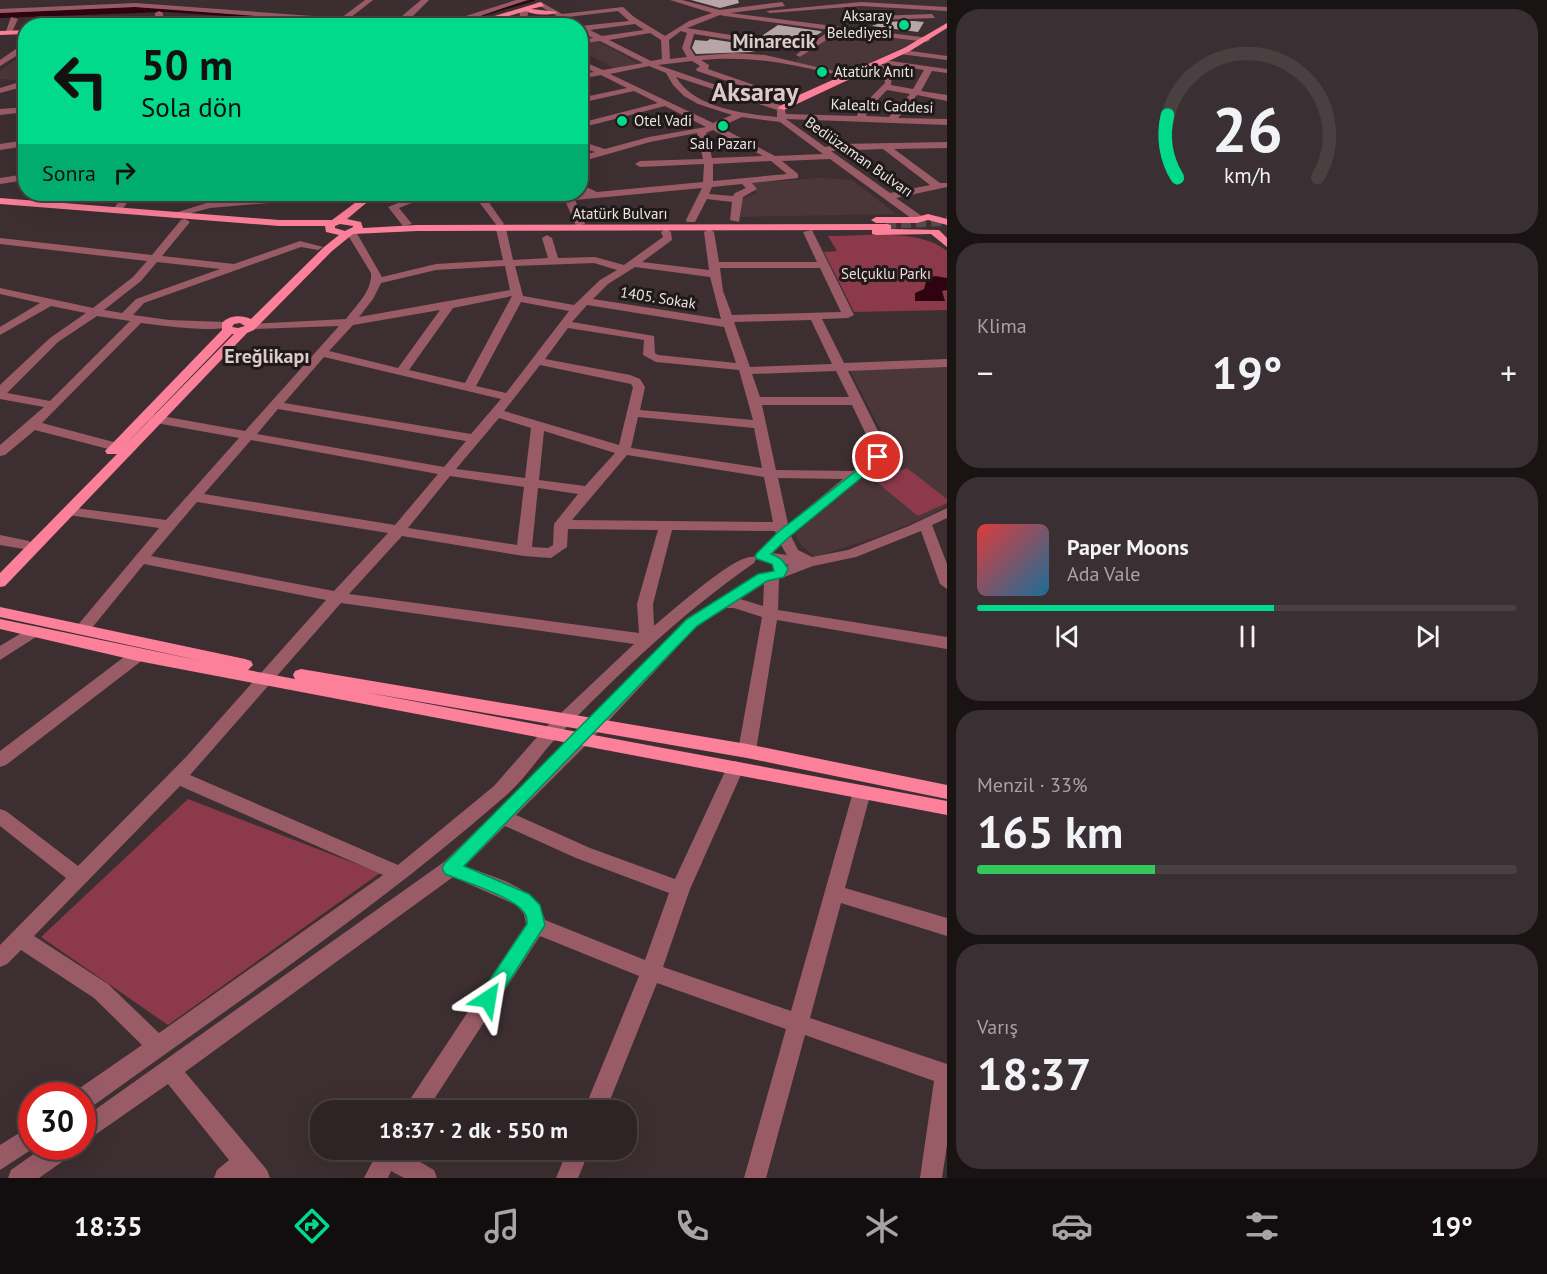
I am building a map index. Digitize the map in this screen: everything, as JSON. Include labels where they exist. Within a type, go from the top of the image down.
[{"type":"main road","points":[[488,18],[537,2],[538,7],[501,18]]},
{"type":"main road","points":[[525,11],[558,14]]},
{"type":"main road","points":[[781,114],[806,93],[881,63],[926,40],[946,26]]},
{"type":"main road","points":[[0,201],[352,228]]},
{"type":"main road","points":[[0,582],[68,511],[151,418],[318,247],[333,226],[363,201]]},
{"type":"main road","points":[[241,326],[352,228],[375,201]]},
{"type":"main road","points":[[0,207],[185,222],[333,226]]},
{"type":"main road","points":[[587,225],[666,232],[808,232],[889,226],[918,219],[947,217]]},
{"type":"main road","points":[[934,218],[947,244]]},
{"type":"main road","points":[[918,219],[917,226],[942,230]]},
{"type":"main road","points":[[587,225],[646,220],[735,220],[942,230]]},
{"type":"main road","name":"Atatürk Bulvarı","points":[[352,228],[407,224],[500,226]]},
{"type":"main road","name":"Atatürk Bulvarı","points":[[352,228],[587,225],[889,226]]},
{"type":"main road","points":[[0,570],[116,447],[151,418]]},
{"type":"main road","points":[[0,612],[268,674],[550,734],[947,808]]},
{"type":"main road","points":[[0,624],[138,655],[564,719],[747,751],[947,792]]},
{"type":"street","points":[[33,10],[37,0]]},
{"type":"street","points":[[81,7],[97,0]]},
{"type":"street","points":[[135,5],[143,0]]},
{"type":"street","points":[[176,7],[189,0]]},
{"type":"street","points":[[345,18],[369,0]]},
{"type":"street","points":[[406,18],[425,0]]},
{"type":"street","points":[[463,18],[523,0]]},
{"type":"street","points":[[537,2],[555,0]]},
{"type":"street","points":[[740,0],[752,6]]},
{"type":"street","points":[[679,1],[715,13],[926,40]]},
{"type":"street","points":[[537,2],[564,18]]},
{"type":"street","points":[[727,10],[776,11],[825,2]]},
{"type":"street","points":[[801,15],[830,18],[833,13],[825,2]]},
{"type":"street","points":[[665,39],[679,29],[715,13],[752,6],[825,2],[947,10]]},
{"type":"street","points":[[246,12],[261,4]]},
{"type":"street","points":[[861,4],[874,18]]},
{"type":"street","points":[[0,11],[135,5],[330,18]]},
{"type":"street","points":[[558,14],[620,9],[635,22],[665,39]]},
{"type":"street","points":[[858,31],[874,18],[893,19],[947,10]]},
{"type":"street","points":[[524,18],[525,11]]},
{"type":"street","points":[[38,18],[159,13],[236,18]]},
{"type":"street","points":[[159,13],[159,18]]},
{"type":"street","points":[[0,19],[18,19]]},
{"type":"street","points":[[3,33],[14,19]]},
{"type":"street","points":[[761,25],[770,19]]},
{"type":"street","points":[[588,26],[635,22]]},
{"type":"street","points":[[931,23],[946,26]]},
{"type":"street","points":[[790,62],[839,28]]},
{"type":"street","points":[[679,29],[808,50]]},
{"type":"street","points":[[684,75],[706,67],[692,59],[685,45],[686,39],[693,30]]},
{"type":"street","points":[[588,31],[650,64],[768,105],[781,114]]},
{"type":"street","points":[[588,41],[650,31]]},
{"type":"street","points":[[742,38],[751,32]]},
{"type":"street","points":[[665,39],[666,62]]},
{"type":"street","points":[[0,64],[18,52]]},
{"type":"street","points":[[903,52],[947,58]]},
{"type":"street","points":[[0,56],[18,58]]},
{"type":"street","points":[[588,76],[666,62],[754,56],[852,76]]},
{"type":"street","points":[[666,62],[684,75]]},
{"type":"street","points":[[881,63],[947,71]]},
{"type":"street","points":[[861,120],[863,110],[887,87],[888,73],[881,63]]},
{"type":"street","points":[[588,66],[774,159],[795,177],[588,196]]},
{"type":"street","points":[[700,69],[751,87],[736,94]]},
{"type":"street","points":[[891,121],[922,84],[929,69]]},
{"type":"street","points":[[669,71],[671,78],[703,103],[750,117],[781,114]]},
{"type":"street","points":[[0,91],[18,85]]},
{"type":"street","points":[[887,87],[943,98]]},
{"type":"street","points":[[588,99],[633,89]]},
{"type":"street","points":[[588,124],[664,104]]},
{"type":"street","points":[[750,117],[768,105]]},
{"type":"street","points":[[0,112],[18,110]]},
{"type":"street","name":"Kalealtı Caddesi","points":[[781,114],[891,121],[916,133],[924,117],[947,122]]},
{"type":"street","name":"Bediüzaman Bulvarı","points":[[781,114],[828,153],[890,196],[918,219]]},
{"type":"street","points":[[691,220],[710,183],[709,161],[701,132],[739,115]]},
{"type":"street","points":[[588,157],[708,128]]},
{"type":"street","points":[[640,164],[774,159],[828,153],[885,146],[916,133],[945,146]]},
{"type":"street","points":[[0,147],[18,144]]},
{"type":"street","points":[[885,146],[942,185]]},
{"type":"street","points":[[588,147],[603,152]]},
{"type":"street","points":[[616,149],[640,164],[656,189]]},
{"type":"street","points":[[0,181],[18,178]]},
{"type":"street","points":[[735,220],[738,195],[752,189],[744,180]]},
{"type":"street","points":[[890,196],[942,185]]},
{"type":"street","points":[[588,192],[595,195]]},
{"type":"street","points":[[704,195],[738,200]]},
{"type":"street","points":[[117,211],[123,201]]},
{"type":"street","points":[[173,215],[192,205],[242,201]]},
{"type":"street","points":[[407,201],[393,207],[407,224]]},
{"type":"street","points":[[470,386],[517,295],[500,226],[483,201]]},
{"type":"street","points":[[571,201],[587,225]]},
{"type":"street","points":[[0,394],[54,340],[137,279],[185,222]]},
{"type":"street","points":[[82,630],[169,525],[349,322],[377,281],[376,273],[352,228]]},
{"type":"street","points":[[0,958],[177,777],[397,532],[509,397],[580,305],[603,282],[630,267],[668,238],[666,232]]},
{"type":"street","points":[[709,232],[727,321],[755,401],[772,474],[782,531],[793,553],[810,562]]},
{"type":"street","points":[[377,281],[436,267],[554,261],[595,260],[630,267],[715,269],[824,265],[808,232]]},
{"type":"street","points":[[547,238],[554,261]]},
{"type":"street","points":[[0,241],[154,260],[233,267]]},
{"type":"street","points":[[125,317],[140,301],[233,267],[300,244],[318,247]]},
{"type":"street","name":"1405. Sokak","points":[[517,295],[580,305],[727,321],[848,315],[824,265]]},
{"type":"street","points":[[0,291],[95,312],[202,326],[349,322],[517,295]]},
{"type":"street","points":[[118,294],[140,301]]},
{"type":"street","points":[[0,332],[51,302]]},
{"type":"street","points":[[402,371],[449,305]]},
{"type":"street","points":[[771,576],[750,571],[747,566],[761,558],[782,531],[878,457],[880,449],[815,316]]},
{"type":"street","points":[[0,452],[33,425],[139,319]]},
{"type":"street","points":[[565,324],[650,338],[649,355],[656,358],[743,369],[947,363]]},
{"type":"street","points":[[321,353],[470,386],[509,397]]},
{"type":"street","points":[[194,497],[397,532],[524,551],[555,552],[560,547],[561,524],[624,451],[639,387],[636,382],[537,361]]},
{"type":"street","points":[[0,394],[52,405]]},
{"type":"street","points":[[755,401],[856,401]]},
{"type":"street","points":[[275,405],[475,439]]},
{"type":"street","points":[[496,413],[624,451],[772,474],[856,475]]},
{"type":"street","points":[[632,413],[760,425]]},
{"type":"street","points":[[151,418],[447,472],[588,491]]},
{"type":"street","points":[[33,425],[116,447]]},
{"type":"street","points":[[524,551],[538,426]]},
{"type":"street","points":[[68,511],[169,525]]},
{"type":"street","points":[[96,1123],[451,868],[579,740],[692,622],[721,603],[771,576],[810,562],[851,554],[925,524],[947,512]]},
{"type":"street","points":[[561,524],[666,525],[782,531]]},
{"type":"street","points":[[925,524],[947,584]]},
{"type":"street","points":[[647,640],[645,604],[666,525]]},
{"type":"street","points":[[0,540],[24,544]]},
{"type":"street","points":[[747,751],[770,614],[771,576],[780,565],[761,558]]},
{"type":"street","points":[[96,1090],[400,874],[500,791],[564,719],[647,640],[717,582],[761,558],[810,562]]},
{"type":"street","points":[[142,559],[338,597],[647,640]]},
{"type":"street","points":[[721,603],[743,605],[770,614],[947,643]]},
{"type":"street","points":[[0,654],[33,631]]},
{"type":"street","points":[[0,760],[138,655]]},
{"type":"street","points":[[599,1100],[651,972],[680,889],[735,768]]},
{"type":"street","points":[[177,777],[400,874]]},
{"type":"street","points":[[755,1178],[800,1023],[833,893],[862,792]]},
{"type":"street","points":[[0,816],[79,877]]},
{"type":"street","points":[[503,817],[583,854],[680,889]]},
{"type":"street","points":[[421,1100],[536,925],[534,911],[523,899],[451,868]]},
{"type":"street","points":[[833,893],[947,927]]},
{"type":"street","points":[[536,925],[651,972],[946,1074],[931,1178]]},
{"type":"street","points":[[20,938],[101,991],[158,1046]]},
{"type":"street","points":[[171,1071],[251,1170],[225,1178]]},
{"type":"street","points":[[0,1159],[18,1146]]},
{"type":"street","points":[[19,1178],[45,1160]]},
{"type":"street","points":[[375,1178],[385,1160]]},
{"type":"street","points":[[401,1160],[426,1178]]},
{"type":"street","points":[[567,1178],[574,1160]]},
{"type":"shaded area","points":[[134,7],[294,18],[166,12],[0,18],[0,13]]},
{"type":"shaded area","points":[[840,29],[918,40],[848,74],[794,62]]},
{"type":"shaded area","points":[[597,41],[639,63],[616,69],[588,55],[588,43]]},
{"type":"shaded area","points":[[18,59],[18,80],[0,79],[0,71]]},
{"type":"shaded area","points":[[820,178],[852,180],[896,214],[741,217],[742,198],[757,194],[750,183]]},
{"type":"shaded area","points":[[200,201],[232,201],[199,204]]},
{"type":"shaded area","points":[[935,276],[947,278],[947,290],[942,291],[945,301],[915,301],[915,293],[924,289],[927,278]]},
{"type":"shaded area","points":[[947,364],[947,506],[880,536],[815,557],[801,545],[795,534],[892,452],[848,367]]},
{"type":"green space","name":"Selçuklu Parkı","points":[[828,236],[906,236],[922,239],[947,251],[947,310],[854,312],[824,252],[837,251]]},
{"type":"green space","points":[[907,468],[947,499],[947,503],[918,516],[874,480]]},
{"type":"green space","points":[[188,799],[380,873],[168,1025],[41,937]]},
{"type":"building","points":[[691,0],[738,0],[739,3],[720,8]]},
{"type":"building","name":"Aksaray Belediyesi","points":[[883,22],[924,22],[918,32],[872,26]]},
{"type":"building","points":[[778,25],[822,32],[801,44],[760,37]]},
{"type":"building","points":[[710,39],[770,48],[750,52],[696,54],[692,48],[695,40]]},
{"type":"waterway","points":[[483,15],[534,0]]},
{"type":"tunnel","points":[[886,224],[947,221]]},
{"type":"place","name":"Aksaray Belediyesi","points":[[904,25]]},
{"type":"place","name":"Atatürk Anıtı","points":[[822,72]]},
{"type":"place","name":"Otel Vadi","points":[[622,121]]},
{"type":"place","name":"Salı Pazarı","points":[[723,126]]},
{"type":"district","name":"Minarecik","points":[[774,41]]},
{"type":"district","name":"Aksaray","points":[[755,92]]},
{"type":"district","name":"Ereğlikapı","points":[[267,356]]},
{"type":"route","points":[[488,999],[536,925],[534,911],[523,899],[451,868],[579,740],[692,622],[763,578],[775,577],[779,574],[781,569],[777,561],[761,556],[783,535],[878,457]]}]
